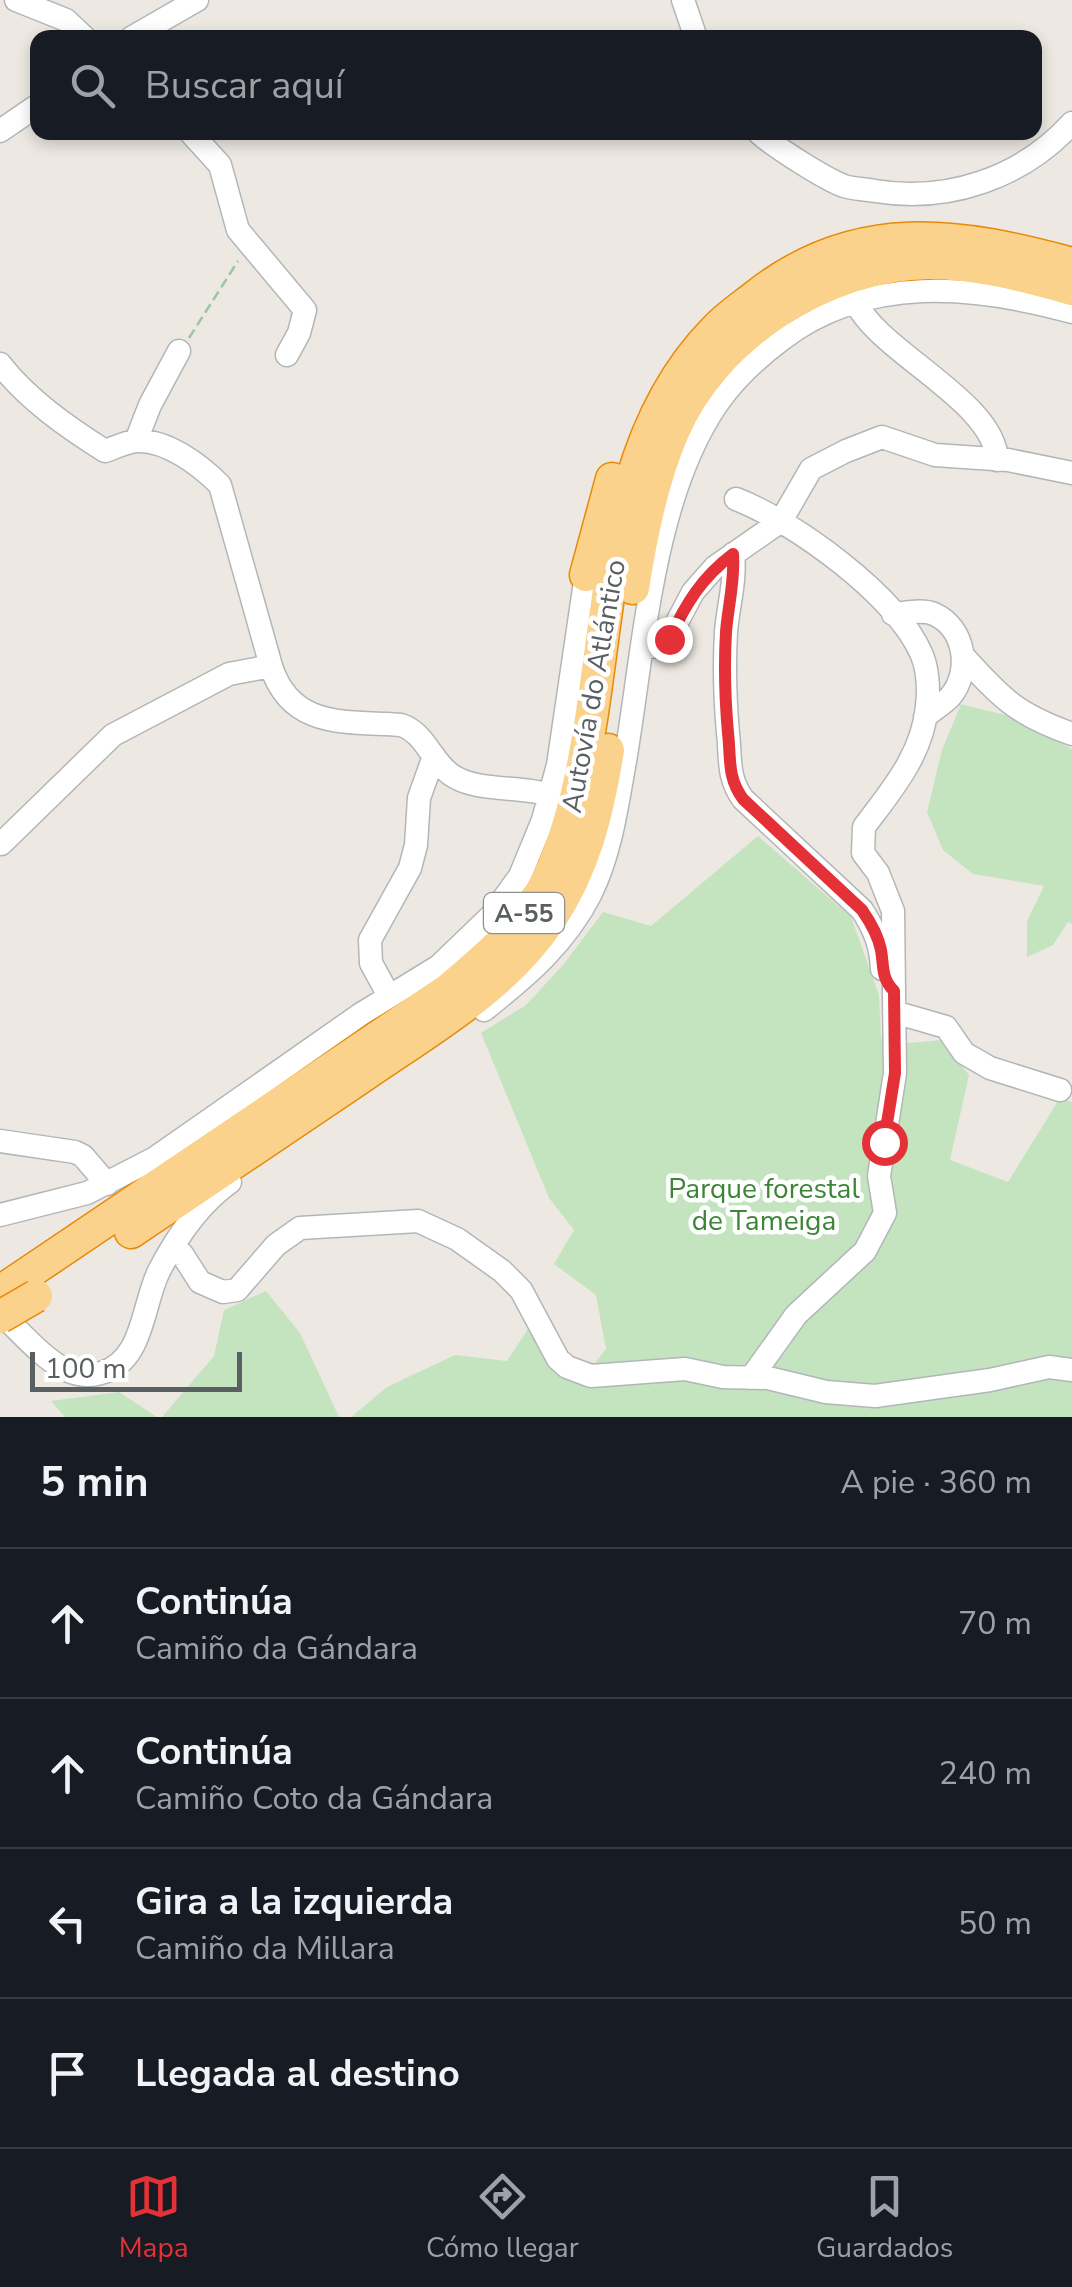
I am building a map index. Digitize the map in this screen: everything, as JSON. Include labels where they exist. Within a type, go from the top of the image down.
[{"type":"highway","name":"Autovía do Atlántico","points":[[0,1315],[19,1289],[448,990],[496,949],[542,890],[559,854],[580,784],[623,514],[638,456],[654,417],[679,375],[714,330],[771,284],[830,254],[885,240],[934,237],[969,241],[1072,264]]},
{"type":"highway","name":"Autovía do Atlántico","points":[[19,1289],[364,1084],[488,988],[530,946],[573,881],[590,840],[601,796],[634,578],[653,489],[673,430],[698,388],[732,349],[764,320],[798,298],[858,274],[927,263],[996,269],[1072,288]]},
{"type":"highway","points":[[586,575],[614,472],[649,399],[680,359],[714,330]]},
{"type":"highway","points":[[364,1084],[474,1018]]},
{"type":"highway","points":[[262,1162],[298,1120]]},
{"type":"street","points":[[16,0],[66,20],[77,30]]},
{"type":"street","points":[[145,30],[196,0]]},
{"type":"street","points":[[683,0],[693,30]]},
{"type":"street","points":[[0,131],[30,111]]},
{"type":"street","points":[[771,140],[844,186],[902,195],[957,190],[1008,173],[1054,143],[1072,123]]},
{"type":"street","points":[[197,140],[220,165],[238,230],[305,310],[287,356]]},
{"type":"street","points":[[474,1018],[562,942],[591,892],[612,834],[675,491],[698,435],[739,376],[820,315],[880,294],[951,290],[987,293],[1072,312]]},
{"type":"street","points":[[855,302],[870,324],[940,380],[986,430],[997,460]]},
{"type":"street","points":[[136,441],[179,351]]},
{"type":"street","points":[[0,364],[73,431],[105,451],[136,441],[158,446],[200,465],[220,484],[272,666],[286,692],[304,712],[316,718],[401,724],[414,729],[451,775],[476,784],[529,788],[550,795]]},
{"type":"street","points":[[644,648],[665,645],[692,592],[716,567],[780,521],[811,469],[882,437],[935,455],[997,460],[1072,473]]},
{"type":"street","points":[[736,499],[767,511],[852,572],[894,614],[922,655],[926,672],[925,718],[909,765],[864,827],[861,838],[863,853],[878,873],[893,911],[895,1073],[879,1176],[885,1213],[865,1252],[796,1315],[752,1378]]},
{"type":"street","points":[[733,554],[724,716],[733,786],[862,910],[878,939],[885,982],[894,1002],[946,1026],[964,1053],[990,1068],[1060,1090]]},
{"type":"street","points":[[0,1215],[69,1198],[155,1158],[361,1014],[439,966],[491,916],[520,876],[550,795],[586,575]]},
{"type":"street","points":[[894,614],[932,613],[950,627],[965,658],[999,697],[1017,711],[1072,734]]},
{"type":"street","points":[[925,718],[950,696],[965,658]]},
{"type":"street","points":[[0,844],[112,735],[229,674],[272,666]]},
{"type":"street","points":[[389,996],[371,963],[370,940],[410,868],[419,798],[434,756]]},
{"type":"street","points":[[0,1315],[63,1368],[79,1375],[110,1370],[124,1361],[132,1349],[152,1289],[179,1256],[192,1218],[222,1188],[364,1084]]},
{"type":"street","points":[[0,1141],[75,1152],[103,1180]]},
{"type":"street","points":[[0,1204],[103,1180]]},
{"type":"street","points":[[179,1256],[200,1282],[210,1288],[223,1292],[237,1290],[276,1245],[300,1228],[418,1220],[437,1227],[502,1271],[522,1290],[558,1360],[591,1376],[685,1369],[875,1396],[955,1386],[1048,1367],[1072,1370]]},
{"type":"path","points":[[179,351],[223,288],[247,242]]},
{"type":"green space","points":[[961,704],[1005,715],[1072,749],[1072,924],[1068,922],[1053,945],[1027,957],[1027,921],[1044,886],[973,874],[943,850],[927,812],[942,750]]},
{"type":"green space","name":"Parque forestal de Tameiga","points":[[758,836],[851,917],[879,995],[881,1039],[910,1043],[941,1040],[969,1075],[950,1160],[1008,1182],[1060,1098],[1072,1102],[1072,1417],[351,1417],[387,1387],[455,1355],[507,1361],[528,1329],[546,1355],[595,1363],[606,1349],[596,1295],[554,1264],[574,1230],[549,1198],[481,1033],[526,1005],[603,912],[651,926]]},
{"type":"green space","points":[[266,1291],[300,1333],[339,1417],[162,1417],[214,1356],[224,1310]]},
{"type":"green space","points":[[119,1392],[157,1417],[65,1417],[51,1401]]},
{"type":"route","points":[[669,639],[692,592],[733,554],[734,578],[726,628],[724,716],[728,769],[733,786],[743,799],[862,910],[874,928],[885,982],[894,991],[895,1073],[884,1142]]}]
